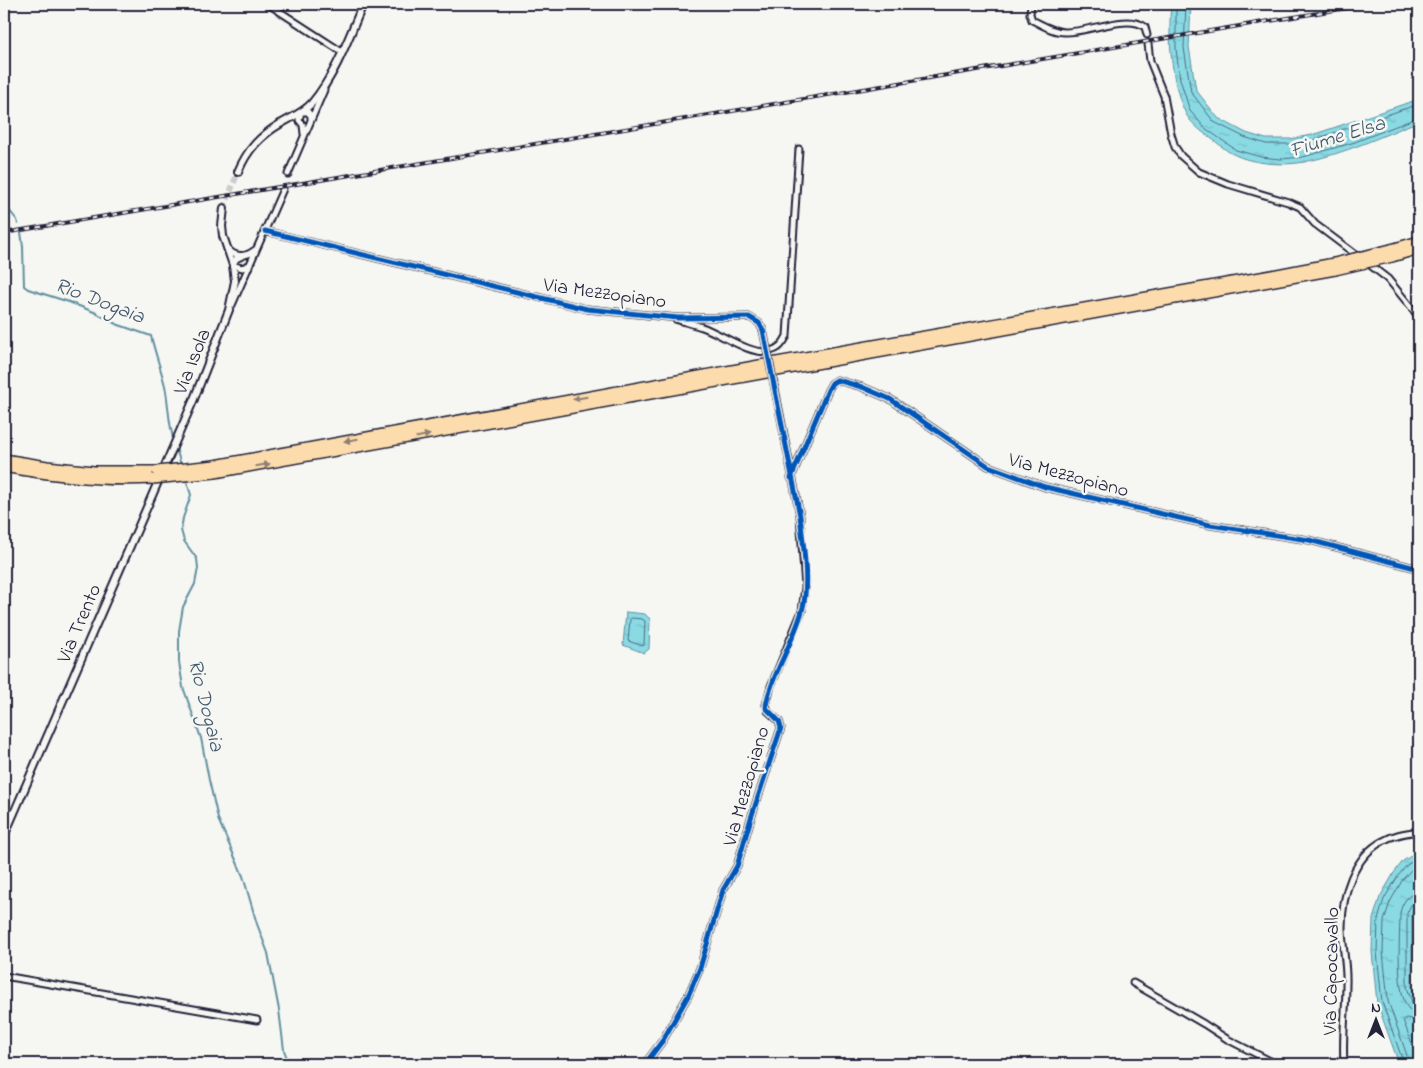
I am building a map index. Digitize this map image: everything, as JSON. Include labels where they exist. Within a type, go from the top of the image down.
[{"type":"highway","points":[[1391,253],[1419,241]]},
{"type":"highway","points":[[4,467],[42,474],[96,479],[215,469],[1335,266],[1391,253],[1419,249]]},
{"type":"highway","points":[[4,459],[94,471],[155,475]]},
{"type":"street","points":[[268,4],[342,52]]},
{"type":"street","points":[[288,174],[363,4]]},
{"type":"street","points":[[1031,4],[1030,14],[1032,20],[1056,31],[1079,31],[1135,22],[1145,27],[1147,35]]},
{"type":"street","points":[[1148,44],[1150,61],[1164,96],[1171,134],[1175,147],[1181,156],[1199,172],[1228,184],[1300,207],[1315,224],[1388,279],[1419,317]]},
{"type":"street","points":[[238,172],[244,157],[251,147],[260,138],[311,104],[330,78]]},
{"type":"street","points":[[301,112],[310,114],[310,123]]},
{"type":"street","points":[[301,112],[299,118],[304,137]]},
{"type":"street","points":[[281,124],[290,122],[310,123]]},
{"type":"street","points":[[663,316],[701,326],[738,344],[757,350],[770,351],[782,345],[787,336],[798,149]]},
{"type":"street","name":"Via Isola","points":[[183,423],[283,188]]},
{"type":"street","name":"Via Isola","points":[[224,208],[222,226],[226,246],[233,264],[235,281],[230,310]]},
{"type":"street","name":"Via Mezzopiano","points":[[265,231],[588,309],[678,318],[750,317],[759,323],[763,330],[802,534],[805,598],[797,626],[768,697],[766,708],[780,724],[779,736],[737,866],[723,890],[700,968],[688,996],[663,1040],[645,1064]]},
{"type":"street","points":[[226,246],[234,254],[245,255],[251,256],[251,262],[242,268],[233,264],[236,259],[245,255],[257,248]]},
{"type":"street","name":"Via Mezzopiano","points":[[791,478],[828,390],[832,383],[838,380],[862,387],[890,400],[988,466],[1045,487],[1210,526],[1309,540],[1419,569]]},
{"type":"street","name":"Via Trento","points":[[4,836],[183,423]]},
{"type":"street","name":"Via Capocavallo","points":[[1344,1064],[1346,984],[1342,926],[1348,887],[1353,872],[1371,848],[1383,840],[1399,834],[1419,831]]},
{"type":"street","points":[[4,976],[257,1020]]},
{"type":"street","points":[[1132,983],[1227,1039],[1276,1064]]},
{"type":"water","name":"Fiume Elsa","points":[[1171,4],[1191,4],[1189,47],[1196,90],[1218,118],[1246,133],[1266,139],[1290,139],[1312,135],[1419,99],[1419,121],[1348,149],[1304,162],[1287,164],[1268,163],[1249,160],[1233,154],[1190,120],[1180,100],[1172,59]]},
{"type":"water","points":[[626,612],[645,614],[650,619],[649,649],[644,653],[623,645]]},
{"type":"water","points":[[1419,851],[1419,900],[1412,913],[1412,987],[1419,1008],[1419,1064],[1399,1064],[1377,1003],[1372,952],[1373,919],[1380,897],[1394,873],[1403,861]]},
{"type":"waterway","name":"Rio Dogaia","points":[[4,191],[9,210],[18,224]]},
{"type":"waterway","name":"Rio Dogaia","points":[[21,232],[24,286],[94,312],[116,324],[151,336],[165,386],[174,441]]},
{"type":"waterway","name":"Rio Dogaia","points":[[176,448],[181,465]]},
{"type":"waterway","name":"Rio Dogaia","points":[[186,479],[191,495],[181,530],[184,541],[197,559],[198,568],[195,584],[183,607],[179,631],[179,662],[183,687],[201,738],[218,819],[243,876],[257,924],[268,953],[279,1010],[284,1050],[289,1064]]},
{"type":"tunnel","points":[[224,208],[238,172]]},
{"type":"railway","points":[[4,233],[1371,4]]},
{"type":"cycle path","points":[[265,231],[587,309],[678,318],[749,317],[759,323],[763,330],[800,516],[805,564],[804,601],[796,628],[768,697],[766,708],[779,721],[781,728],[737,866],[723,890],[700,968],[688,996],[663,1040],[645,1064]]},
{"type":"cycle path","points":[[791,478],[828,390],[832,383],[837,380],[862,387],[890,399],[988,466],[1045,487],[1210,525],[1309,540],[1419,569]]}]
